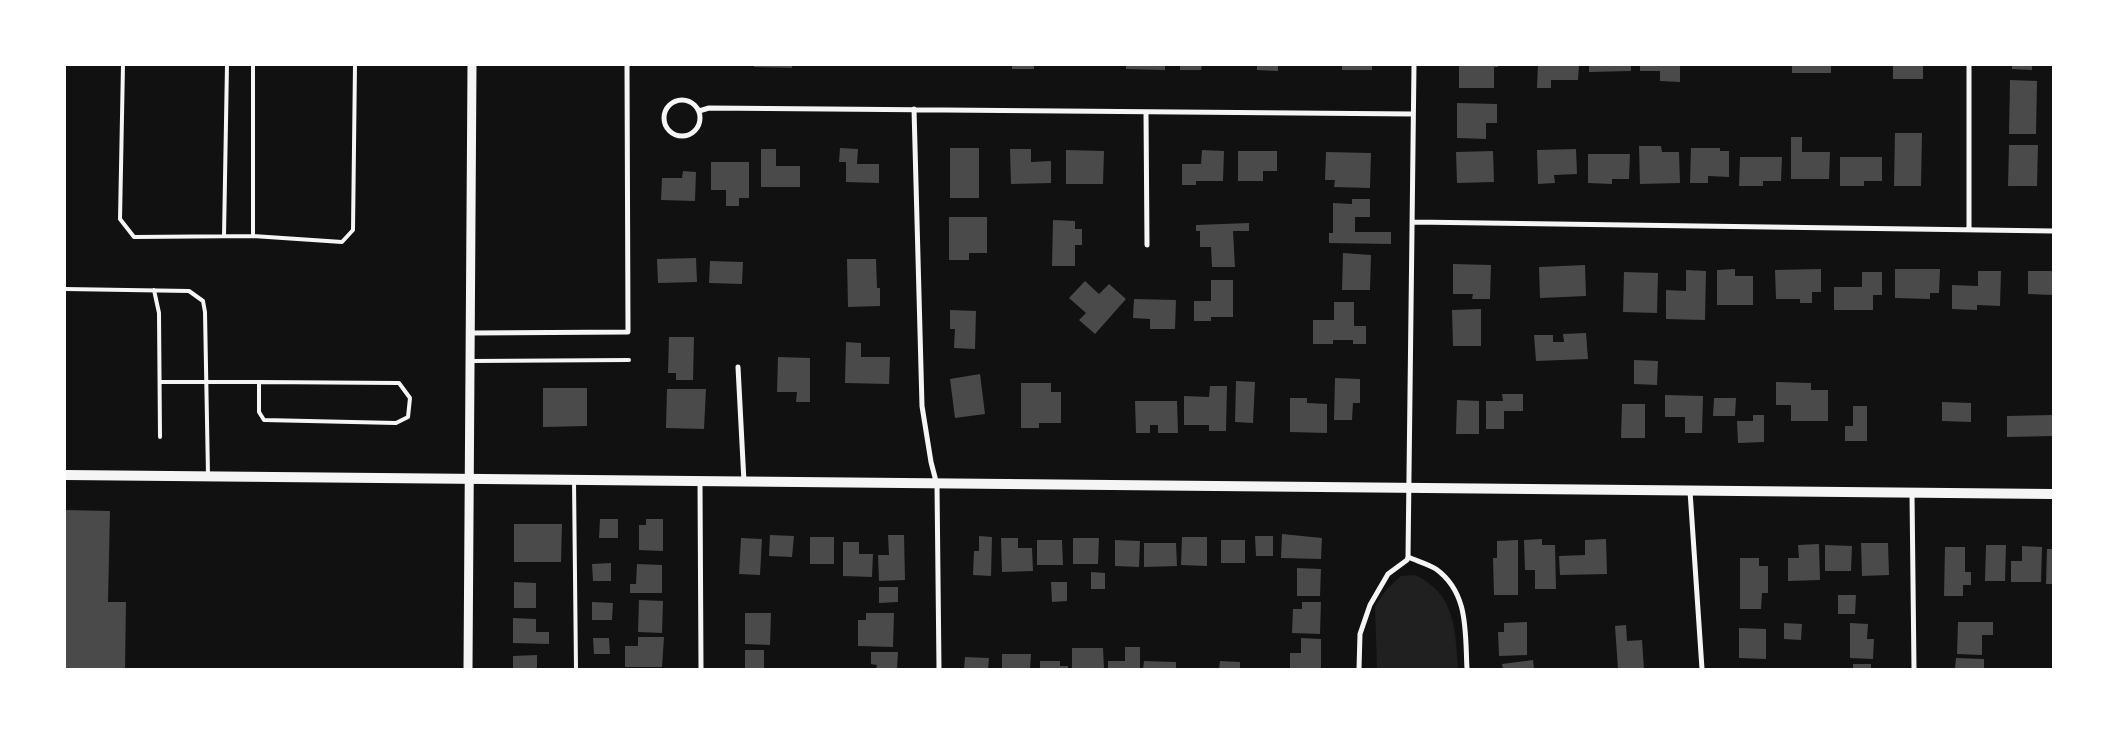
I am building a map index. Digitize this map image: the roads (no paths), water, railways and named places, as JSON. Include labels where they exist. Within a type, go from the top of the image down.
[{"type":"main road","points":[[65,475],[208,478],[2053,494]]},
{"type":"street","points":[[468,669],[472,333],[472,65]]},
{"type":"street","points":[[472,333],[628,332],[627,65]]},
{"type":"street","points":[[1359,669],[1360,634],[1370,605],[1388,574],[1407,560],[1408,557],[1414,222],[1414,65]]},
{"type":"street","points":[[1969,65],[1969,230]]},
{"type":"street","points":[[679,100],[691,102],[699,111],[700,117],[697,129],[688,136],[675,136],[666,128],[663,116],[665,110],[673,102],[679,100]]},
{"type":"street","points":[[699,111],[709,108],[1413,114]]},
{"type":"street","points":[[914,109],[922,406],[931,462],[937,484],[939,669]]},
{"type":"street","points":[[1146,112],[1147,245]]},
{"type":"street","points":[[1414,222],[2053,231]]},
{"type":"street","points":[[738,367],[744,482]]},
{"type":"street","points":[[700,482],[701,669]]},
{"type":"street","points":[[1690,490],[1702,669]]},
{"type":"street","points":[[1912,493],[1914,669]]},
{"type":"street","points":[[1408,557],[1436,569],[1456,588],[1464,611],[1467,669]]},
{"type":"lane","points":[[123,65],[120,219],[134,237],[253,236],[342,242],[353,230],[355,65]]},
{"type":"lane","points":[[224,236],[227,65]]},
{"type":"lane","points":[[253,65],[253,236]]},
{"type":"lane","points":[[65,289],[189,291],[202,301],[206,312],[208,478]]},
{"type":"lane","points":[[154,290],[159,313],[160,437]]},
{"type":"lane","points":[[471,361],[629,360]]},
{"type":"lane","points":[[160,382],[206,383],[259,382],[399,383],[410,398],[408,417],[396,423],[264,420],[258,412],[259,382]]},
{"type":"lane","points":[[574,481],[576,669]]}]
